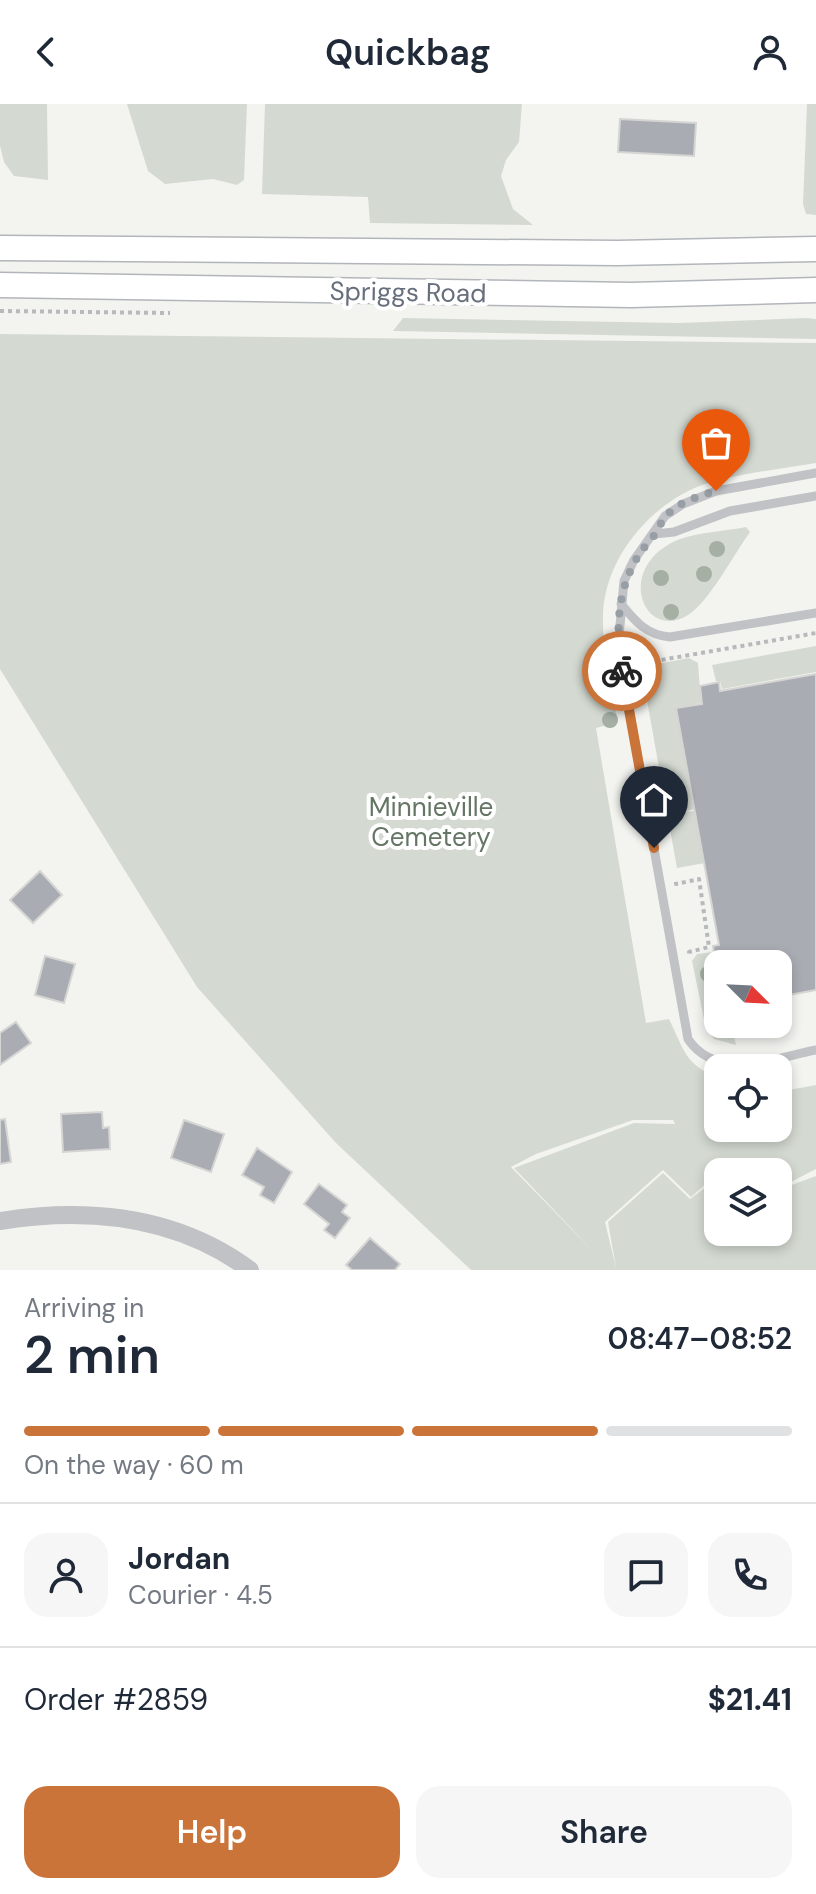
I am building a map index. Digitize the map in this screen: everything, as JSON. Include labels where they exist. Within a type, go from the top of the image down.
[{"type":"main road","name":"Spriggs Road","points":[[0,248],[618,253],[816,249]]},
{"type":"main road","name":"Spriggs Road","points":[[0,285],[631,295],[816,290]]},
{"type":"street","points":[[0,1221],[72,1214],[130,1217],[199,1240],[250,1270]]},
{"type":"lane","points":[[816,473],[698,497],[665,516],[630,566],[621,604],[618,647],[688,1039],[702,1056],[728,1065],[816,1050]]},
{"type":"lane","points":[[655,534],[674,532],[730,511],[816,496]]},
{"type":"lane","points":[[621,604],[640,626],[659,636],[670,637],[816,613]]},
{"type":"path","points":[[640,678],[638,663],[816,633]]},
{"type":"path","points":[[673,870],[676,884],[699,879],[709,947],[689,952],[692,967]]},
{"type":"green space","points":[[0,104],[47,104],[48,180],[14,176],[4,162],[0,146]]},
{"type":"green space","points":[[127,104],[247,104],[244,180],[237,185],[213,179],[165,184],[148,171]]},
{"type":"green space","points":[[265,104],[522,104],[519,142],[506,160],[501,176],[513,209],[533,225],[370,223],[368,197],[262,194]]},
{"type":"green space","points":[[807,104],[816,104],[816,215],[806,214],[803,204]]},
{"type":"green space","points":[[403,318],[679,323],[806,318],[816,319],[816,339],[393,331]]},
{"type":"green space","name":"Minnieville Cemetery","points":[[0,334],[816,343],[816,463],[735,476],[688,491],[652,517],[623,552],[606,592],[603,614],[605,655],[618,722],[596,728],[646,1023],[669,1019],[682,1047],[704,1070],[704,1142],[792,1142],[792,1089],[816,1085],[816,1169],[792,1181],[792,1158],[704,1158],[704,1186],[691,1197],[663,1170],[605,1222],[616,1268],[608,1222],[663,1173],[690,1199],[704,1188],[704,1246],[792,1246],[792,1185],[816,1176],[816,1270],[471,1270],[336,1143],[197,987],[0,669]],"holes":[[[633,1120],[673,1120],[675,1124],[634,1123],[514,1168],[595,1253],[511,1167],[536,1154]]]},
{"type":"green space","points":[[746,527],[750,532],[713,589],[696,609],[672,621],[658,619],[648,610],[642,597],[641,582],[647,566],[659,551],[680,539]]},
{"type":"green space","points":[[816,646],[816,672],[722,689],[720,681],[716,681],[712,665]]},
{"type":"green space","points":[[689,658],[698,663],[701,703],[676,708],[694,809],[683,812],[695,811],[705,863],[677,868],[641,667]]},
{"type":"green space","points":[[704,953],[704,1019],[692,961],[697,954]]},
{"type":"green space","points":[[734,1038],[736,1045],[714,1039]]},
{"type":"building","points":[[620,119],[696,123],[694,156],[618,152]]},
{"type":"building","points":[[816,674],[816,990],[792,994],[792,950],[714,950],[713,946],[719,945],[676,708],[702,704],[700,686],[719,682],[720,691]]},
{"type":"building","points":[[40,871],[62,895],[33,923],[10,900]]},
{"type":"building","points":[[45,956],[75,964],[64,1003],[35,995]]},
{"type":"building","points":[[16,1022],[31,1043],[0,1065],[0,1033]]},
{"type":"building","points":[[102,1112],[103,1128],[109,1127],[110,1149],[63,1152],[61,1114]]},
{"type":"building","points":[[5,1119],[11,1162],[0,1164],[0,1120]]},
{"type":"building","points":[[184,1120],[224,1134],[211,1172],[171,1158]]},
{"type":"building","points":[[257,1148],[292,1172],[274,1203],[260,1195],[264,1187],[242,1175]]},
{"type":"building","points":[[319,1184],[347,1205],[342,1212],[350,1218],[335,1238],[324,1230],[329,1224],[304,1204]]},
{"type":"building","points":[[370,1238],[400,1264],[395,1270],[352,1270],[346,1265]]},
{"type":"way so far","points":[[622,671],[618,647],[621,604],[630,566],[665,516],[683,504],[716,491]]},
{"type":"route","points":[[622,671],[654,848]]}]
